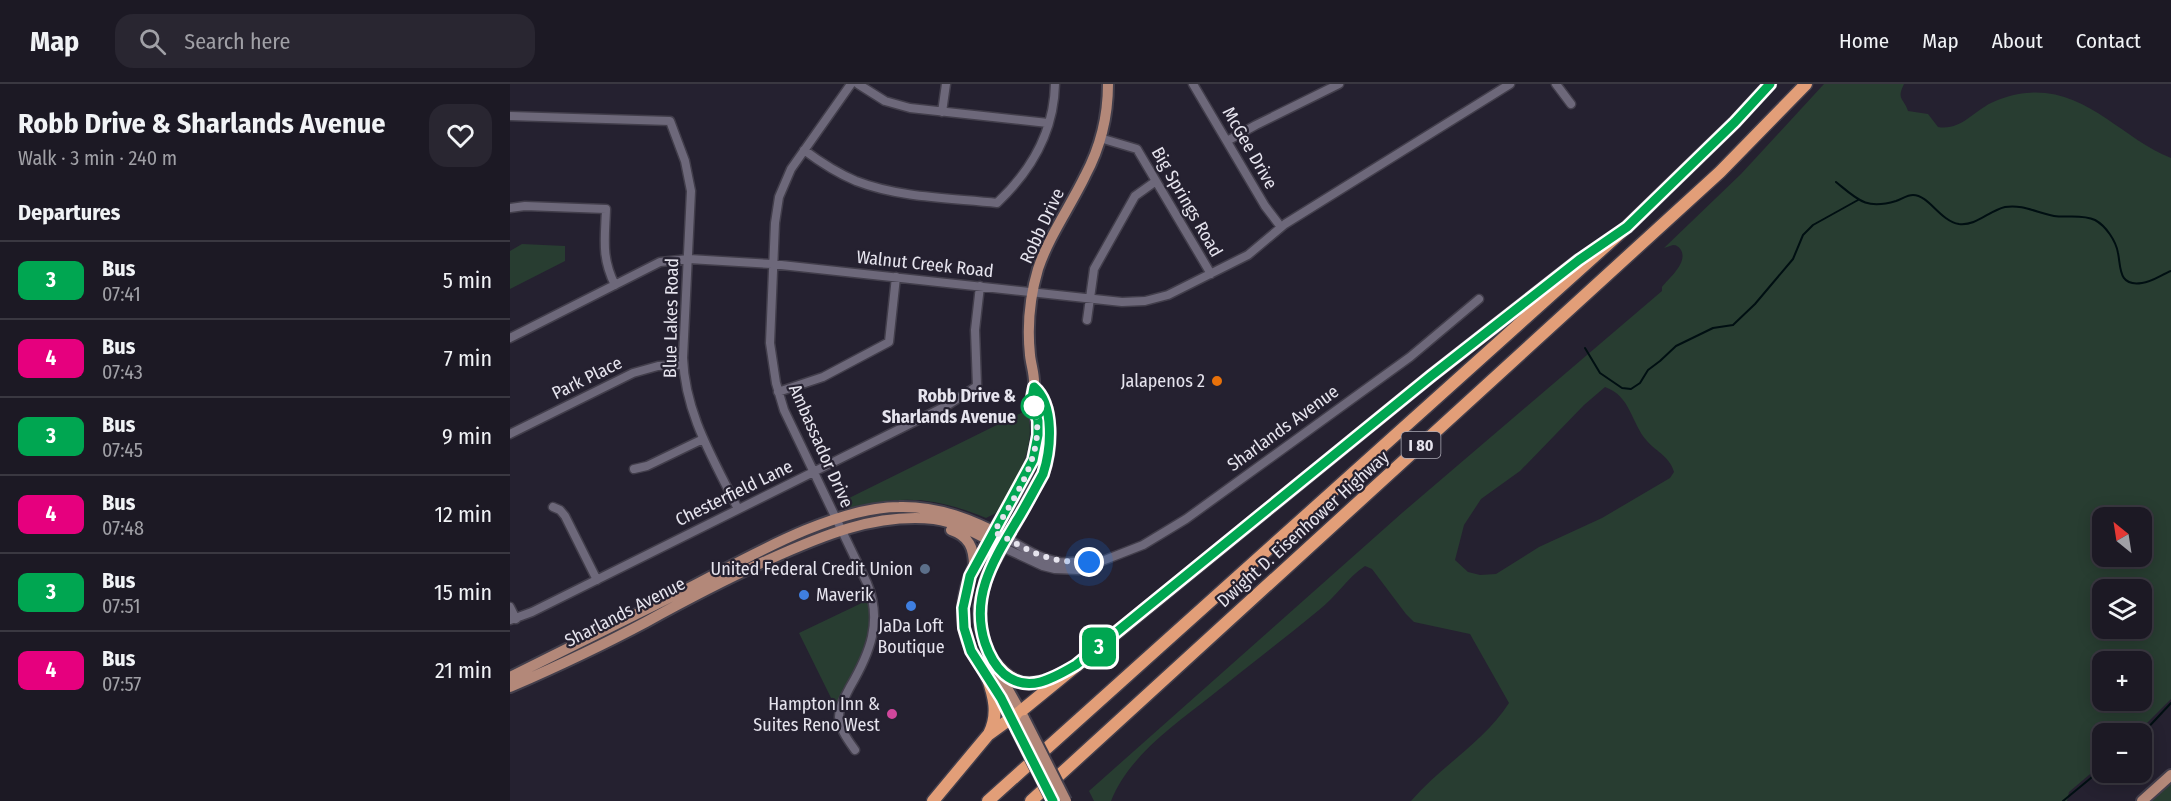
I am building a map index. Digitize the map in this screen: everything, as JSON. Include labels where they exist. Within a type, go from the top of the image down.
[{"type":"highway","name":"Dwight D. Eisenhower Highway","points":[[988,801],[1627,227],[1735,122],[1770,84]]},
{"type":"highway","name":"Dwight D. Eisenhower Highway","points":[[1031,801],[1720,172],[1806,84]]},
{"type":"highway","points":[[988,735],[1018,719],[1076,665],[1431,376],[1579,260],[1627,227]]},
{"type":"highway","points":[[989,656],[1010,678],[1029,684],[1043,682],[1076,665]]},
{"type":"highway","points":[[987,675],[1018,719],[1053,801]]},
{"type":"highway","points":[[933,801],[993,726],[995,705],[987,675]]},
{"type":"highway","points":[[1041,801],[1070,774],[1081,755]]},
{"type":"main road","name":"Robb Drive","points":[[987,675],[971,651],[964,628],[963,608],[967,585],[974,567],[1033,460],[1038,421],[1032,398],[1034,387],[1029,332],[1033,292],[1044,254],[1086,174],[1100,138],[1108,84]]},
{"type":"main road","name":"Robb Drive","points":[[1034,387],[1042,397],[1047,414],[1050,431],[1049,453],[1043,474],[987,575],[980,597],[981,627],[989,656],[1018,719],[1066,801]]},
{"type":"main road","name":"Sharlands Avenue","points":[[510,676],[774,545],[885,508],[918,507],[958,515],[1004,543]]},
{"type":"main road","name":"Sharlands Avenue","points":[[510,687],[838,525],[907,518],[945,521],[992,536]]},
{"type":"main road","points":[[907,518],[952,530],[966,537],[973,549],[974,567]]},
{"type":"main road","points":[[2142,801],[2171,775]]},
{"type":"street","name":"Ambassador Drive","points":[[851,84],[791,170],[779,197],[772,264],[770,343],[778,392],[792,428],[867,582],[874,608],[874,634],[869,652],[839,712],[841,727],[855,750]]},
{"type":"street","points":[[858,84],[873,94],[898,105],[1048,123]]},
{"type":"street","points":[[942,112],[946,84]]},
{"type":"street","points":[[804,150],[841,174],[872,186],[905,193],[997,203],[1029,167],[1040,146],[1048,123],[1055,84]]},
{"type":"street","name":"McGee Drive","points":[[1193,84],[1265,206],[1281,227]]},
{"type":"street","name":"Walnut Creek Road","points":[[510,338],[660,262],[689,259],[772,264],[1122,302],[1145,301],[1168,295],[1255,251],[1281,227],[1510,84]]},
{"type":"street","points":[[1556,84],[1571,104]]},
{"type":"street","points":[[1227,141],[1334,85]]},
{"type":"street","name":"Blue Lakes Road","points":[[510,116],[670,121],[685,161],[691,191],[683,365],[688,397],[703,439],[738,509]]},
{"type":"street","name":"Big Springs Road","points":[[1100,138],[1137,149],[1210,274]]},
{"type":"street","points":[[1087,320],[1094,269],[1135,196],[1156,181]]},
{"type":"street","points":[[510,208],[525,206],[606,209],[604,255],[615,285]]},
{"type":"street","points":[[778,392],[823,377],[889,342],[896,277]]},
{"type":"street","name":"Chesterfield Lane","points":[[513,620],[948,405],[977,386],[975,330],[980,286]]},
{"type":"street","name":"Sharlands Avenue","points":[[1004,543],[1033,562],[1055,569],[1079,570],[1143,544],[1186,519],[1410,357],[1438,336],[1479,299]]},
{"type":"street","name":"Park Place","points":[[510,434],[633,373],[658,366],[683,365]]},
{"type":"street","points":[[634,469],[647,466],[703,439]]},
{"type":"street","points":[[553,507],[565,516],[597,580]]},
{"type":"street","points":[[510,607],[513,620]]},
{"type":"green space","points":[[1824,84],[1904,84],[1901,96],[1908,111],[1928,114],[1938,127],[1960,124],[1984,107],[2004,98],[2017,94],[2047,93],[2085,106],[2153,150],[2171,158],[2171,699],[2147,723],[2092,723],[2092,772],[2069,792],[2067,801],[1411,801],[1435,776],[1487,730],[1509,703],[1470,634],[1414,622],[1372,569],[1365,566],[1319,610],[1154,742],[1129,770],[1111,801],[1094,801],[1089,791],[1402,513],[1662,291],[1662,287],[1682,260],[1678,246],[1664,248],[1741,174]],"holes":[[[1605,387],[1620,397],[1647,441],[1670,462],[1674,472],[1670,478],[1602,518],[1539,547],[1496,574],[1480,575],[1468,572],[1455,560],[1464,525],[1481,499],[1520,471],[1584,405]]]},
{"type":"green space","points":[[522,244],[565,246],[565,261],[510,289],[510,251]]},
{"type":"green space","points":[[1027,410],[1030,424],[1029,438],[1023,464],[996,513],[986,518],[949,505],[916,500],[883,501],[845,509],[837,504]]},
{"type":"green space","points":[[868,600],[869,629],[865,650],[836,708],[799,633]]},
{"type":"green space","points":[[2171,783],[2171,801],[2152,801]]},
{"type":"waterway","points":[[1836,182],[1863,202],[1870,204],[1886,204],[1911,195],[1919,196],[1946,218],[1959,224],[1977,221],[1999,209],[2012,206],[2054,216],[2090,218],[2103,226],[2113,239],[2122,275],[2129,282],[2146,282],[2171,271]]},
{"type":"waterway","points":[[1585,348],[1600,373],[1622,388],[1631,389],[1640,383],[1648,370],[1676,346],[1713,328],[1733,325],[1755,304],[1793,259],[1803,235],[1813,225],[1858,200]]},
{"type":"waterway","points":[[2152,723],[2171,703]]},
{"type":"waterway","points":[[2063,801],[2092,777]]},
{"type":"bus line","name":"3","points":[[1053,801],[997,690],[971,651],[964,628],[963,608],[967,585],[978,559],[1033,460],[1038,435],[1038,421],[1032,398],[1034,387],[1042,397],[1047,414],[1050,431],[1048,460],[1043,474],[987,575],[980,597],[982,635],[989,656],[1004,674],[1029,684],[1043,682],[1076,665],[1431,376],[1579,260],[1627,227],[1735,122],[1770,84]]},
{"type":"place","name":"Jalapenos 2","points":[[1217,381]]},
{"type":"place","name":"Robb Drive & Sharlands Avenue","points":[[1034,406]]},
{"type":"place","name":"United Federal Credit Union","points":[[925,569]]},
{"type":"place","name":"Maverik","points":[[804,595]]},
{"type":"place","name":"JaDa Loft Boutique","points":[[911,606]]},
{"type":"place","name":"Hampton Inn & Suites Reno West","points":[[892,714]]},
{"type":"route","points":[[1034,406],[1038,421],[1038,435],[1033,460],[994,532],[1050,560],[1089,562]]}]
